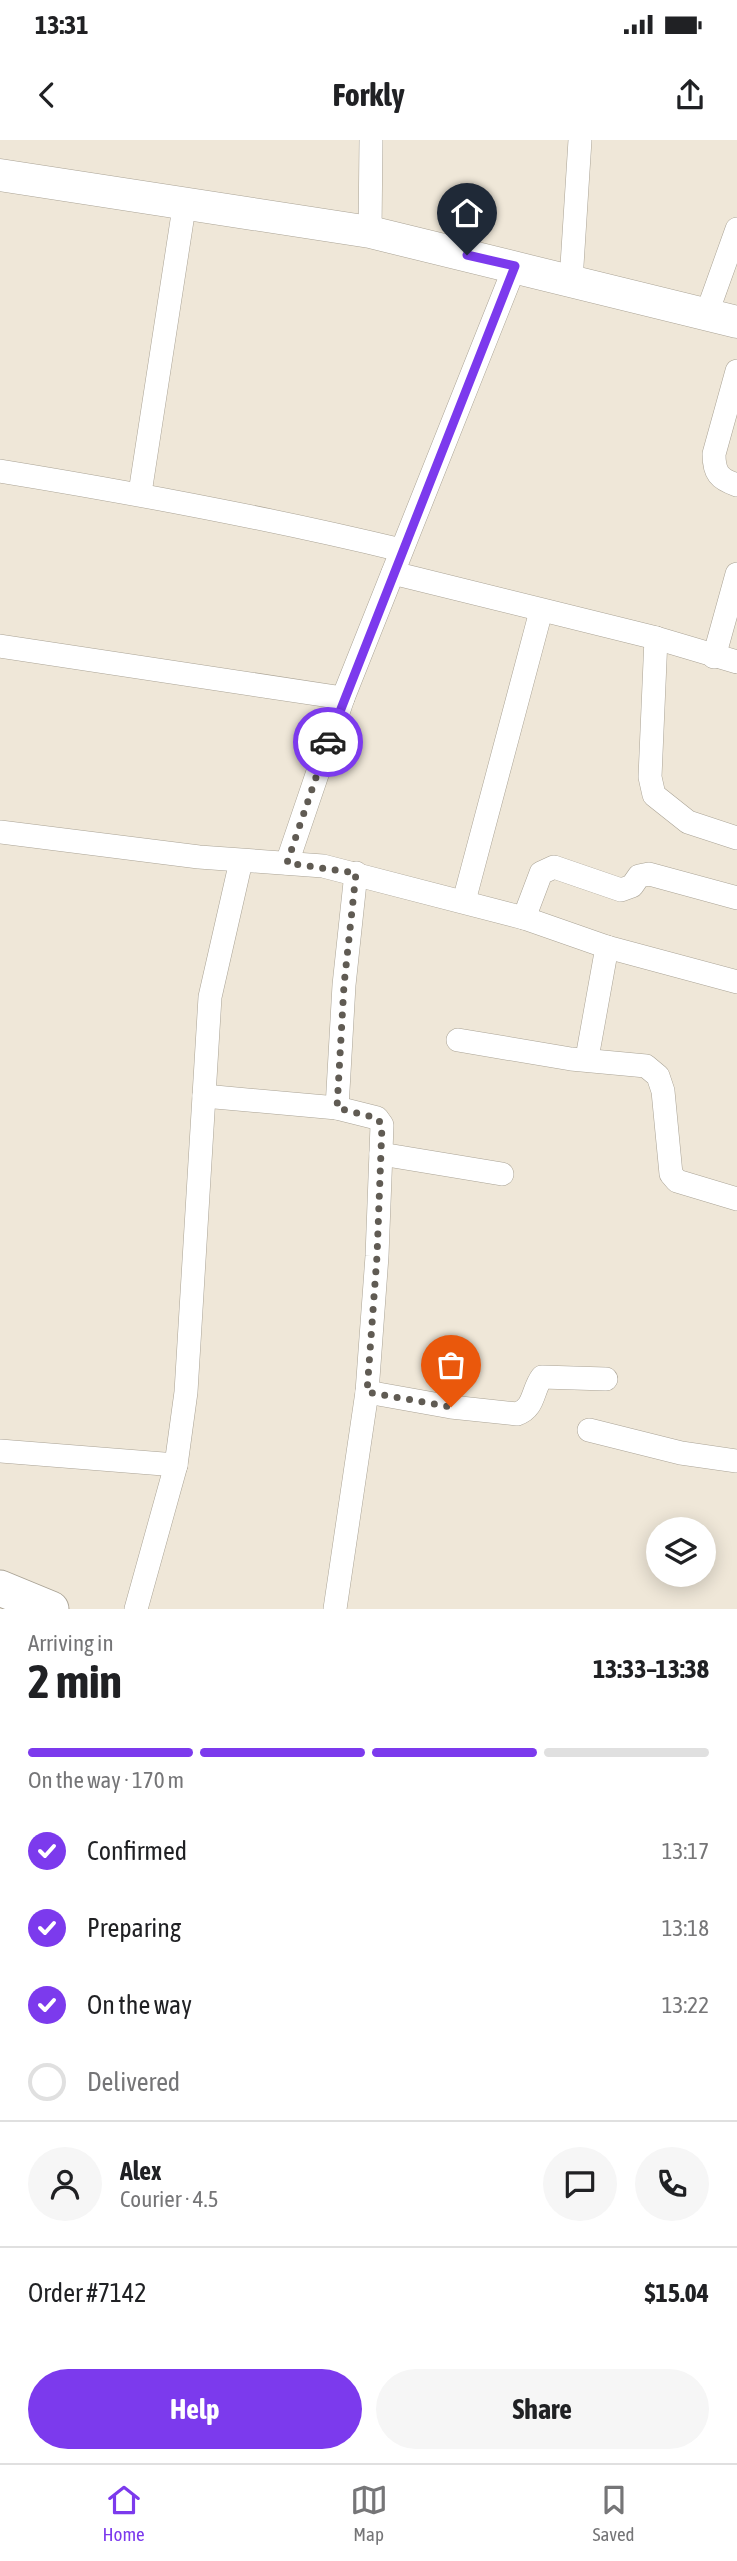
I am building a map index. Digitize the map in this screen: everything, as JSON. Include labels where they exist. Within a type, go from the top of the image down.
[{"type":"main road","points":[[0,1588],[51,1609]]},
{"type":"street","points":[[370,232],[371,140]]},
{"type":"street","points":[[571,281],[580,140]]},
{"type":"street","points":[[0,175],[185,201],[370,232],[737,322]]},
{"type":"street","points":[[140,493],[185,201]]},
{"type":"street","points":[[707,313],[737,229]]},
{"type":"street","points":[[287,863],[343,698],[515,266]]},
{"type":"street","points":[[737,371],[714,454],[714,467],[719,477],[737,485]]},
{"type":"street","points":[[0,471],[140,493],[271,518],[401,550]]},
{"type":"street","points":[[393,573],[656,638],[737,662]]},
{"type":"street","points":[[714,657],[737,574]]},
{"type":"street","points":[[464,901],[541,611]]},
{"type":"street","points":[[656,638],[650,763],[654,795],[688,822],[737,838]]},
{"type":"street","points":[[0,646],[343,698]]},
{"type":"street","points":[[0,832],[356,873],[524,918],[607,947],[737,982]]},
{"type":"street","points":[[136,1609],[176,1465],[186,1392],[210,997],[241,861]]},
{"type":"street","points":[[524,918],[541,873],[554,867],[621,890],[632,886],[639,876],[649,874],[737,898]]},
{"type":"street","points":[[337,1108],[344,985],[356,873]]},
{"type":"street","points":[[587,1058],[607,947]]},
{"type":"street","points":[[458,1040],[570,1059],[587,1058],[646,1066],[659,1076],[670,1137],[671,1174],[677,1181],[737,1199]]},
{"type":"street","points":[[204,1096],[337,1108],[377,1118],[382,1125],[377,1256],[367,1392],[335,1609]]},
{"type":"street","points":[[381,1154],[502,1174]]},
{"type":"street","points":[[367,1392],[451,1407],[517,1414],[526,1411],[531,1404],[542,1377],[606,1379]]},
{"type":"street","points":[[589,1430],[681,1453],[737,1461]]},
{"type":"street","points":[[0,1451],[176,1465]]},
{"type":"way so far","points":[[328,742],[287,863],[323,866],[356,873],[344,985],[337,1108],[377,1118],[382,1125],[377,1256],[367,1392],[451,1407]]},
{"type":"route","points":[[328,742],[401,550],[515,266],[467,255]]}]
